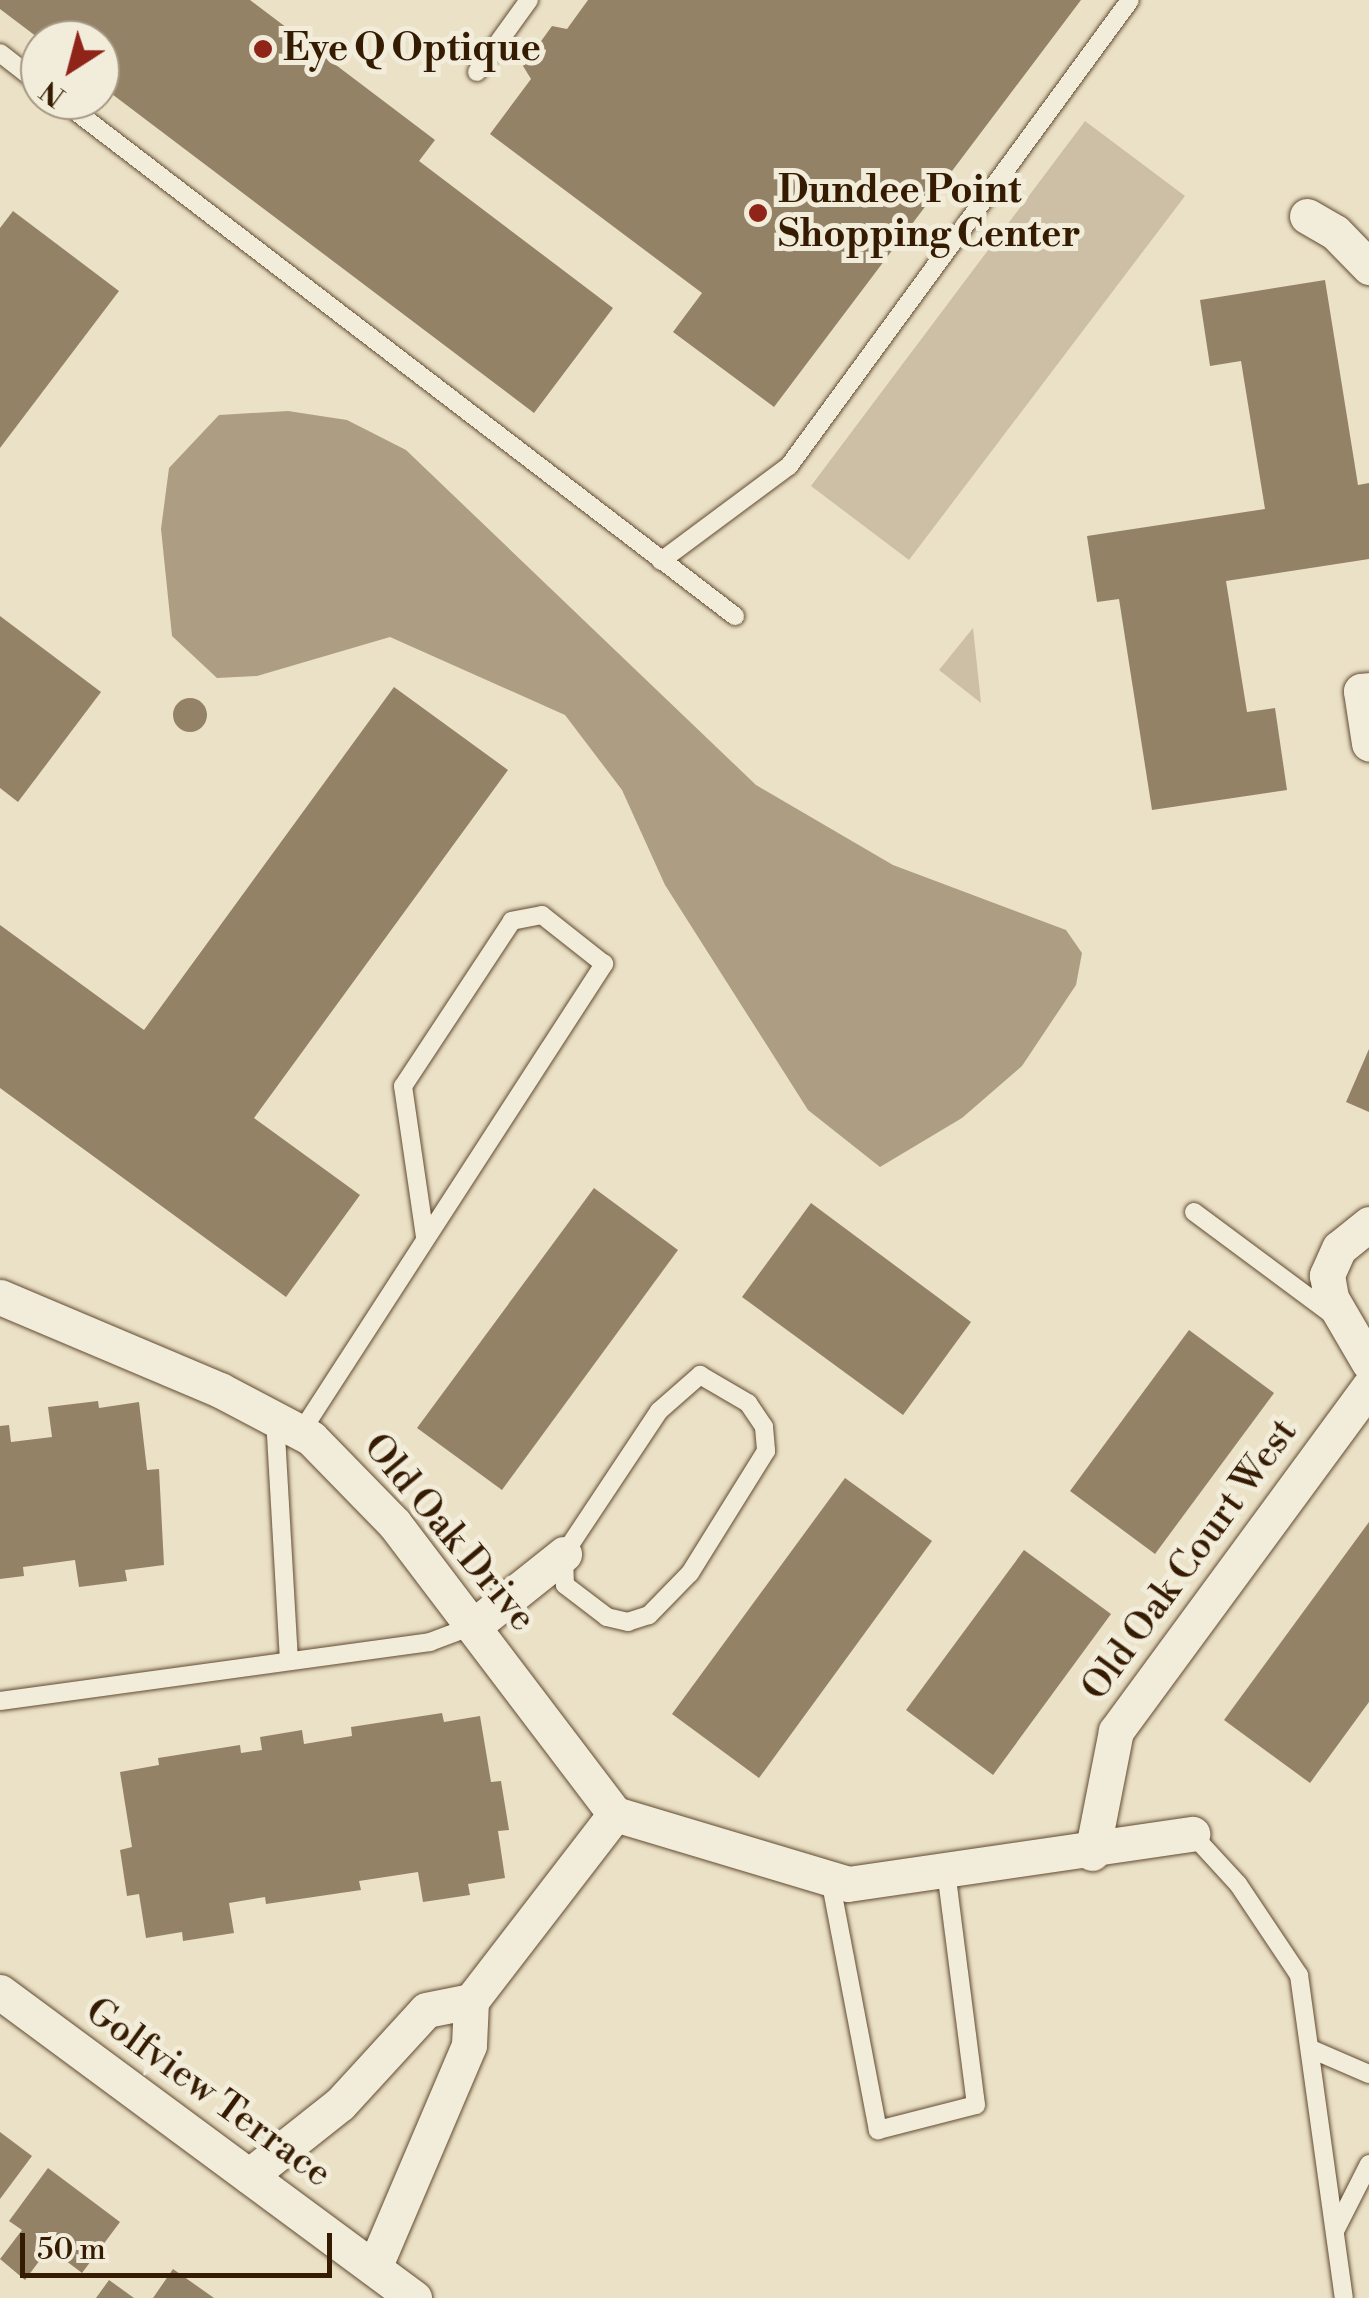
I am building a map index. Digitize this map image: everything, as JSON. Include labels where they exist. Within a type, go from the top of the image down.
[{"type":"street","points":[[1307,216],[1335,232],[1369,268]]},
{"type":"street","points":[[1369,690],[1361,691],[1369,744]]},
{"type":"street","points":[[1369,1224],[1352,1232],[1327,1275],[1369,1364]]},
{"type":"street","name":"Old Oak Drive","points":[[0,1297],[288,1425],[394,1523],[616,1814]]},
{"type":"street","name":"Old Oak Court West","points":[[1092,1853],[1116,1732],[1369,1387]]},
{"type":"street","points":[[475,1625],[564,1554]]},
{"type":"street","points":[[374,2268],[470,2044],[472,2001],[616,1814],[848,1884],[1092,1853],[1192,1834]]},
{"type":"street","name":"Golfview Terrace","points":[[0,1992],[414,2298]]},
{"type":"street","points":[[249,2176],[340,2104],[426,2010],[472,2001]]},
{"type":"lane","points":[[477,72],[529,0]]},
{"type":"lane","points":[[661,560],[790,466],[1130,0]]},
{"type":"lane","points":[[87,120],[735,616]]},
{"type":"lane","points":[[289,1661],[288,1425],[425,1237],[604,964],[542,915],[512,921],[403,1086],[425,1237]]},
{"type":"lane","points":[[1194,1212],[1348,1326]]},
{"type":"lane","points":[[700,1375],[748,1403],[764,1427],[766,1452],[758,1472],[690,1573],[649,1615],[628,1622],[582,1603],[565,1585],[564,1554],[677,1390],[700,1375]]},
{"type":"lane","points":[[0,1701],[430,1642],[475,1625]]},
{"type":"lane","points":[[1192,1834],[1238,1884],[1299,1974],[1344,2298]]},
{"type":"lane","points":[[830,1878],[878,2130],[976,2105],[946,1872]]},
{"type":"lane","points":[[1311,2049],[1369,2074]]},
{"type":"lane","points":[[1335,2232],[1369,2164]]},
{"type":"shaded area","points":[[1085,121],[1185,196],[909,560],[811,486]]},
{"type":"shaded area","points":[[288,411],[347,420],[406,450],[756,785],[893,865],[1066,930],[1082,953],[1076,985],[1022,1066],[962,1118],[880,1167],[808,1110],[665,885],[622,790],[565,715],[390,637],[257,676],[217,678],[172,636],[161,529],[169,468],[219,415]]},
{"type":"shaded area","points":[[973,628],[981,703],[939,670]]},
{"type":"building","points":[[0,0],[250,0],[435,140],[419,161],[613,308],[534,413],[120,100],[120,20],[20,20],[20,24],[0,9]]},
{"type":"building","name":"Dundee Point Shopping Center","points":[[588,0],[1081,0],[774,407],[673,332],[702,293],[490,134],[531,79],[523,66],[552,26],[567,29]]},
{"type":"building","points":[[13,211],[119,291],[0,448],[0,228]]},
{"type":"building","points":[[1325,280],[1358,485],[1369,483],[1369,559],[1226,581],[1247,712],[1275,708],[1287,790],[1152,810],[1119,599],[1097,602],[1087,536],[1265,509],[1241,361],[1210,366],[1200,300]]},
{"type":"building","points":[[0,616],[101,692],[18,802],[0,788]]},
{"type":"building","points":[[394,687],[508,770],[254,1118],[360,1195],[286,1297],[0,1088],[0,925],[144,1030]]},
{"type":"building","points":[[190,698],[202,703],[207,715],[202,727],[190,732],[178,727],[173,715],[178,703]]},
{"type":"building","points":[[1369,1049],[1369,1112],[1346,1102]]},
{"type":"building","points":[[594,1188],[678,1250],[502,1490],[417,1428]]},
{"type":"building","points":[[811,1203],[971,1322],[903,1415],[742,1297]]},
{"type":"building","points":[[1189,1330],[1274,1393],[1155,1554],[1070,1491]]},
{"type":"building","points":[[98,1401],[99,1408],[139,1402],[147,1470],[159,1469],[164,1565],[125,1570],[127,1581],[79,1587],[75,1560],[23,1567],[24,1576],[0,1579],[0,1426],[9,1425],[11,1442],[52,1437],[48,1407]]},
{"type":"building","points":[[845,1478],[932,1541],[759,1778],[672,1714]]},
{"type":"building","points":[[1369,1522],[1369,1702],[1310,1783],[1224,1720]]},
{"type":"building","points":[[1024,1550],[1111,1614],[993,1775],[906,1710]]},
{"type":"building","points":[[442,1713],[444,1722],[480,1716],[491,1782],[501,1781],[509,1830],[498,1831],[505,1878],[468,1884],[470,1895],[423,1902],[418,1872],[359,1881],[361,1890],[266,1904],[265,1897],[229,1903],[234,1933],[183,1941],[182,1932],[146,1938],[139,1894],[127,1896],[120,1850],[132,1847],[120,1772],[159,1765],[158,1758],[240,1745],[241,1753],[262,1750],[260,1737],[302,1730],[304,1744],[352,1736],[351,1727]]},
{"type":"building","points":[[0,2132],[32,2156],[0,2199]]},
{"type":"building","points":[[48,2168],[120,2222],[82,2273],[49,2248],[25,2280],[0,2259],[22,2230],[9,2221]]},
{"type":"building","points":[[173,2269],[214,2298],[153,2298]]},
{"type":"building","points":[[109,2280],[134,2298],[96,2298]]},
{"type":"place","name":"Eye Q Optique","points":[[263,49]]},
{"type":"place","name":"Dundee Point Shopping Center","points":[[758,213]]}]
